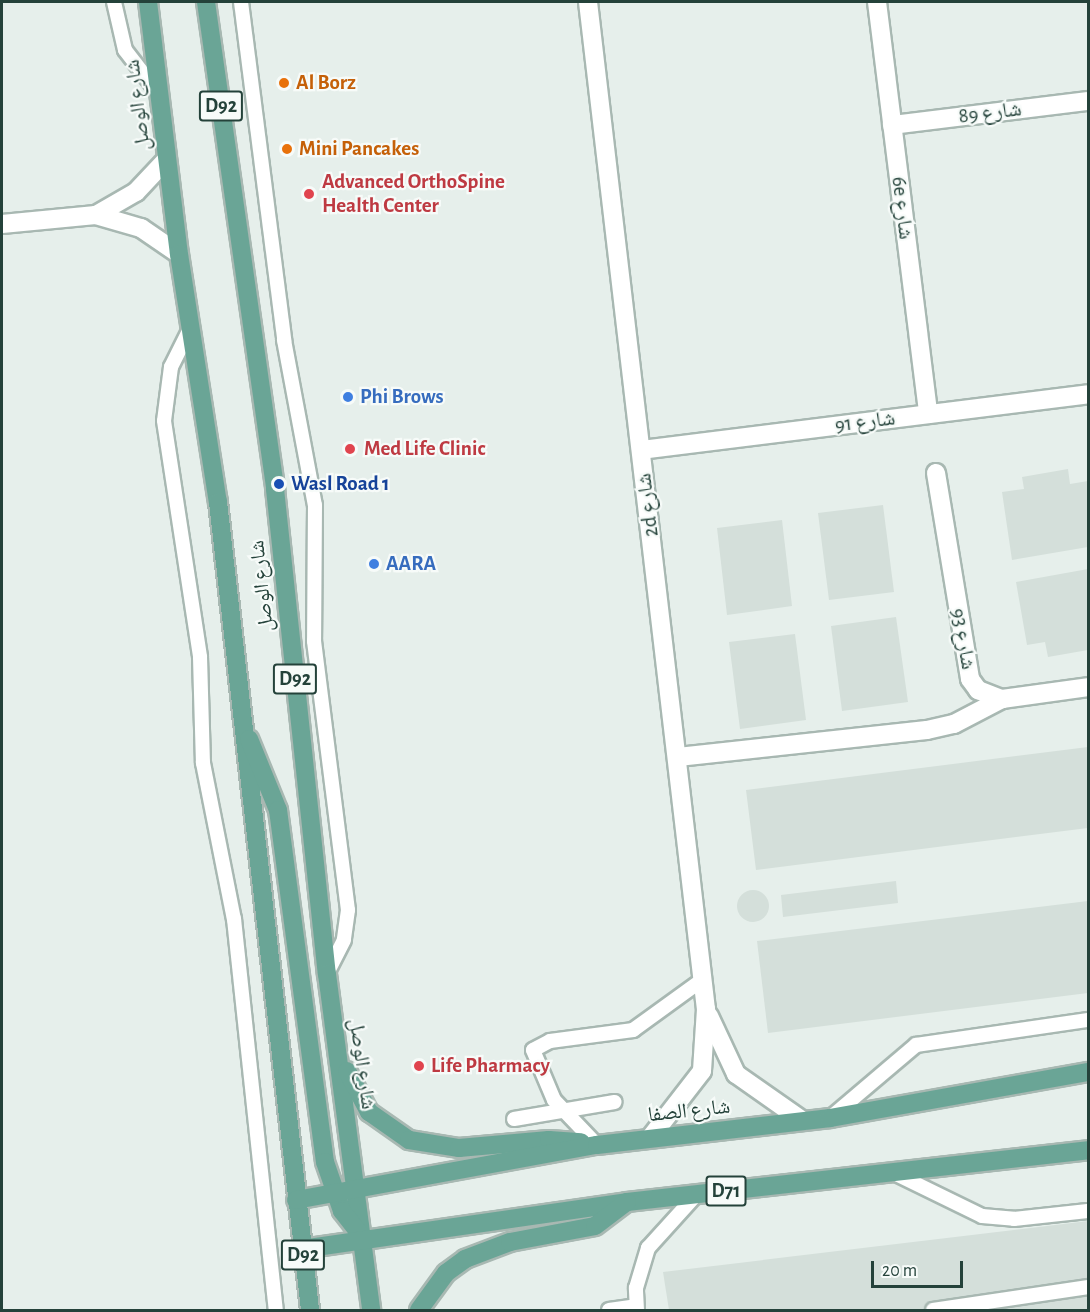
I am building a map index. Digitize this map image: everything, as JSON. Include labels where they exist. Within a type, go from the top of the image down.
[{"type":"main road","name":"شارع الوصل","points":[[148,2],[179,254],[246,735],[310,1311]]},
{"type":"main road","points":[[200,2],[212,45]]},
{"type":"main road","name":"شارع الوصل","points":[[206,2],[275,489],[327,974],[364,1239],[371,1311]]},
{"type":"main road","points":[[246,735],[266,770],[279,810],[295,963],[334,1195],[364,1239]]},
{"type":"main road","points":[[336,1040],[355,1091],[369,1112],[410,1140],[459,1148],[549,1140],[597,1145]]},
{"type":"main road","name":"شارع الصفا","points":[[296,1200],[357,1192],[597,1145],[830,1118],[1089,1071]]},
{"type":"main road","name":"D71","points":[[302,1249],[627,1202],[1089,1150]]},
{"type":"main road","points":[[419,1311],[446,1273],[465,1259],[510,1242],[595,1226],[627,1202]]},
{"type":"street","name":"2d شارع","points":[[588,2],[706,1009],[702,1071],[650,1138]]},
{"type":"street","name":"6e شارع","points":[[877,2],[928,414]]},
{"type":"street","name":"شارع 89","points":[[892,125],[1089,100]]},
{"type":"street","points":[[96,215],[136,192],[167,159]]},
{"type":"street","points":[[2,224],[96,215],[141,228],[179,254]]},
{"type":"street","name":"شارع 91","points":[[641,450],[1089,394]]},
{"type":"street","name":"شارع 93","points":[[936,473],[966,667],[978,690],[1002,699]]},
{"type":"street","points":[[678,757],[927,730],[970,717],[1002,699],[1089,687]]},
{"type":"street","name":"2d شارع","points":[[706,1009],[736,1074],[803,1121]]},
{"type":"lane","points":[[114,2],[124,50],[159,94]]},
{"type":"lane","points":[[241,2],[285,350],[315,505],[314,641],[348,910],[344,940],[327,974]]},
{"type":"lane","points":[[190,329],[171,367],[164,421],[199,647],[206,783],[234,919],[276,1311]]},
{"type":"lane","points":[[597,1145],[563,1111],[546,1088],[533,1050],[550,1041],[633,1030],[702,980]]},
{"type":"lane","points":[[830,1118],[916,1045],[1089,1020]]},
{"type":"lane","points":[[514,1119],[615,1102]]},
{"type":"lane","points":[[894,1173],[982,1216],[1014,1219],[1089,1211]]},
{"type":"lane","points":[[609,1311],[637,1308],[639,1270],[648,1248],[697,1194]]},
{"type":"lane","points":[[933,1311],[1089,1287]]},
{"type":"shaded area","points":[[1068,469],[1070,484],[1088,481],[1088,547],[1012,560],[1002,492],[1024,489],[1022,477]]},
{"type":"shaded area","points":[[883,505],[894,592],[829,600],[818,513]]},
{"type":"shaded area","points":[[782,520],[792,606],[727,615],[717,528]]},
{"type":"shaded area","points":[[1088,569],[1088,650],[1048,657],[1045,642],[1027,645],[1016,582]]},
{"type":"shaded area","points":[[896,617],[908,702],[842,711],[831,626]]},
{"type":"shaded area","points":[[795,634],[806,720],[740,729],[729,642]]},
{"type":"shaded area","points":[[1088,747],[1088,828],[756,870],[746,790]]},
{"type":"shaded area","points":[[896,881],[898,903],[783,917],[781,895]]},
{"type":"shaded area","points":[[753,890],[764,895],[769,906],[764,917],[753,922],[742,917],[737,906],[742,895]]},
{"type":"shaded area","points":[[1088,901],[1088,993],[768,1033],[757,941]]},
{"type":"shaded area","points":[[1088,1221],[1088,1310],[669,1310],[663,1272]]},
{"type":"place","name":"Al Borz","points":[[284,83]]},
{"type":"place","name":"Mini Pancakes","points":[[287,149]]},
{"type":"place","name":"Advanced OrthoSpine Health Center","points":[[309,194]]},
{"type":"place","name":"Phi Brows","points":[[348,397]]},
{"type":"place","name":"Med Life Clinic","points":[[350,449]]},
{"type":"place","name":"Wasl Road 1","points":[[279,484]]},
{"type":"place","name":"AARA","points":[[374,564]]},
{"type":"place","name":"Life Pharmacy","points":[[419,1066]]}]
